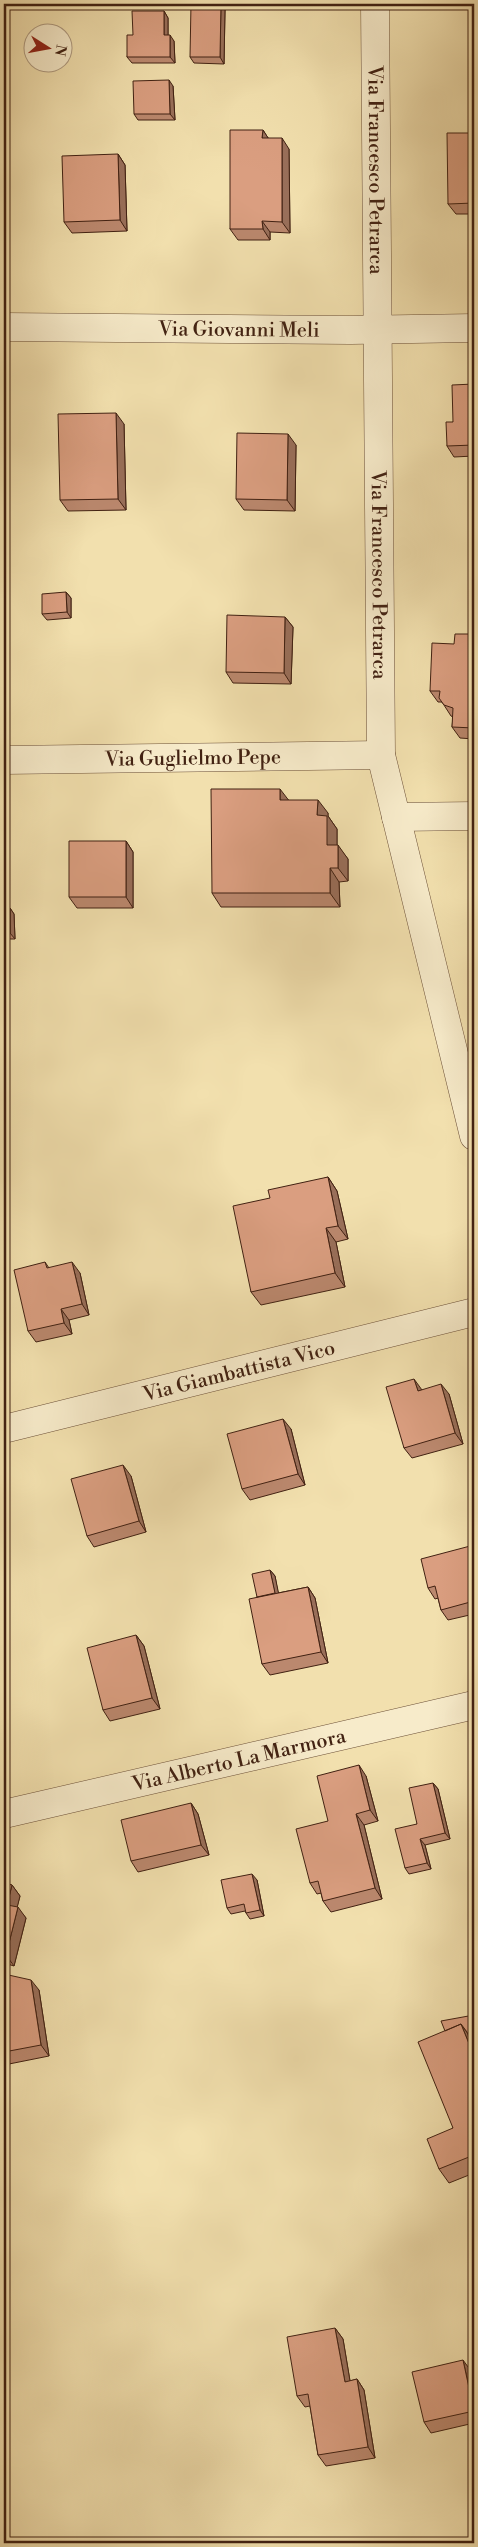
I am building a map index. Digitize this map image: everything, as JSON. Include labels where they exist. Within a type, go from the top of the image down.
[{"type":"street","name":"Via Francesco Petrarca","points":[[375,4],[376,330],[381,755],[474,1136]]},
{"type":"street","name":"Via Giovanni Meli","points":[[4,326],[376,330],[474,328]]},
{"type":"street","name":"Via Guglielmo Pepe","points":[[4,760],[381,755]]},
{"type":"street","points":[[396,818],[474,816]]},
{"type":"street","name":"Via Giambattista Vico","points":[[4,1429],[474,1312]]},
{"type":"street","name":"Via Alberto La Marmora","points":[[4,1814],[474,1705]]},
{"type":"building","points":[[191,4],[221,4],[220,57],[190,57]]},
{"type":"building","points":[[132,11],[164,11],[164,35],[170,35],[170,57],[127,57],[127,35],[133,35]]},
{"type":"building","points":[[169,80],[170,114],[134,114],[133,81]]},
{"type":"building","points":[[230,130],[263,130],[262,138],[282,138],[282,222],[262,221],[263,229],[230,229]]},
{"type":"building","points":[[447,133],[474,133],[474,203],[448,204]]},
{"type":"building","points":[[118,154],[120,220],[64,222],[62,156]]},
{"type":"building","points":[[474,384],[474,445],[447,446],[446,422],[453,422],[452,385]]},
{"type":"building","points":[[116,413],[118,499],[60,500],[58,414]]},
{"type":"building","points":[[237,433],[288,434],[287,500],[236,499]]},
{"type":"building","points":[[66,592],[67,612],[42,614],[42,594]]},
{"type":"building","points":[[227,615],[285,617],[284,673],[226,672]]},
{"type":"building","points":[[455,634],[474,634],[474,728],[452,727],[453,708],[444,705],[439,698],[440,691],[430,691],[432,643],[454,644]]},
{"type":"building","points":[[211,789],[280,789],[280,800],[318,800],[317,815],[327,816],[327,845],[338,845],[338,868],[330,868],[330,893],[212,893]]},
{"type":"building","points":[[69,841],[126,841],[126,897],[69,897]]},
{"type":"building","points":[[4,908],[10,908],[10,933],[4,933]]},
{"type":"building","points":[[328,1177],[338,1226],[326,1228],[335,1273],[251,1292],[233,1206],[270,1198],[268,1190]]},
{"type":"building","points":[[45,1262],[47,1268],[72,1262],[82,1304],[61,1309],[64,1323],[28,1331],[14,1270]]},
{"type":"building","points":[[414,1379],[418,1391],[441,1384],[455,1433],[404,1448],[386,1387]]},
{"type":"building","points":[[283,1419],[298,1474],[242,1489],[227,1434]]},
{"type":"building","points":[[123,1465],[139,1521],[87,1536],[71,1479]]},
{"type":"building","points":[[474,1545],[474,1601],[441,1610],[435,1586],[428,1588],[421,1559]]},
{"type":"building","points":[[270,1570],[275,1593],[257,1597],[252,1574]]},
{"type":"building","points":[[308,1587],[321,1652],[262,1664],[249,1599]]},
{"type":"building","points":[[136,1635],[152,1698],[103,1710],[87,1648]]},
{"type":"building","points":[[359,1765],[370,1810],[356,1814],[375,1888],[323,1901],[318,1881],[310,1883],[296,1829],[328,1821],[317,1776]]},
{"type":"building","points":[[433,1783],[445,1833],[420,1839],[427,1863],[405,1868],[395,1829],[417,1824],[409,1788]]},
{"type":"building","points":[[191,1803],[201,1845],[131,1861],[121,1820]]},
{"type":"building","points":[[252,1874],[260,1910],[246,1913],[244,1904],[227,1908],[221,1880]]},
{"type":"building","points":[[4,1883],[12,1885],[7,1905],[18,1907],[6,1955],[4,1954]]},
{"type":"building","points":[[4,1974],[31,1980],[41,2045],[4,2052]]},
{"type":"building","points":[[474,2015],[474,2050],[467,2032],[461,2024],[445,2031],[441,2021]]},
{"type":"building","points":[[461,2024],[474,2056],[474,2155],[439,2169],[427,2139],[453,2128],[418,2042]]},
{"type":"building","points":[[335,2328],[345,2382],[357,2379],[368,2447],[318,2455],[308,2394],[297,2396],[287,2337]]},
{"type":"building","points":[[463,2360],[474,2411],[424,2422],[412,2372]]}]
